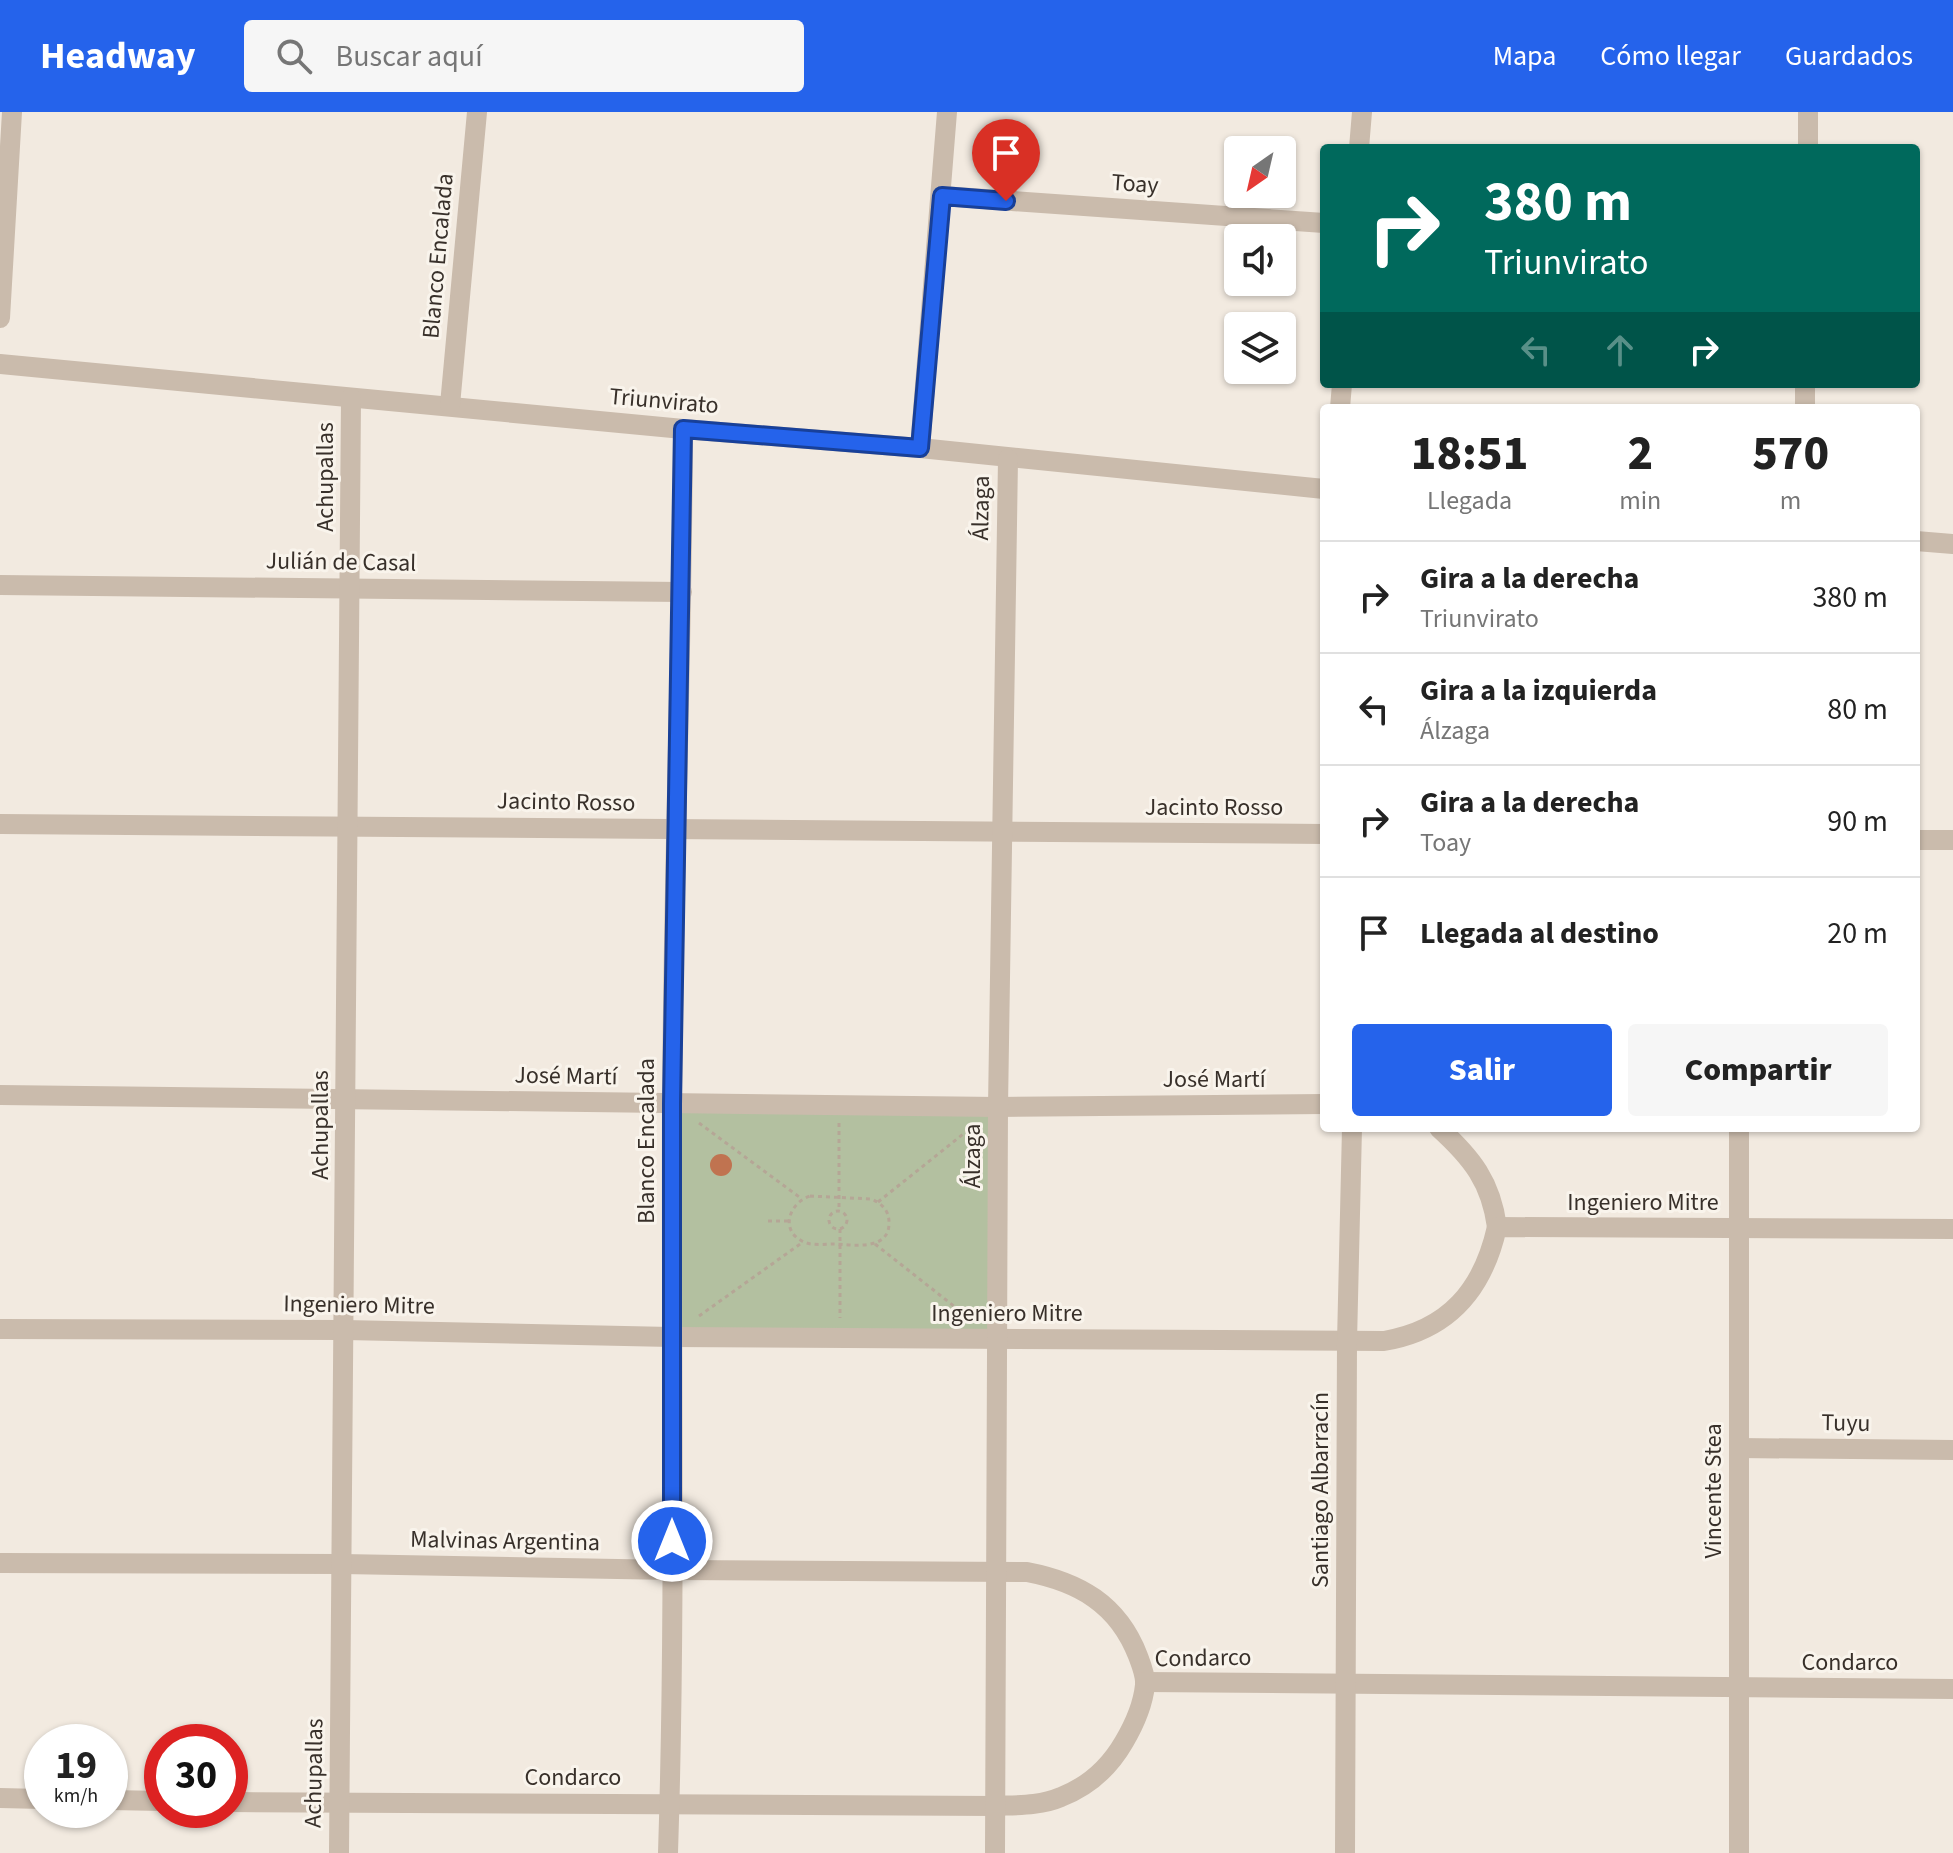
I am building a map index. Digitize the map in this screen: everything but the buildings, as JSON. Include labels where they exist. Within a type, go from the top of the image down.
[{"type":"street","points":[[0,318],[12,112]]},
{"type":"street","name":"Blanco Encalada","points":[[450,405],[477,112]]},
{"type":"street","points":[[920,448],[947,112]]},
{"type":"street","points":[[1359,144],[1362,112]]},
{"type":"street","points":[[1808,112],[1808,144]]},
{"type":"street","name":"Toay","points":[[942,196],[1320,223]]},
{"type":"street","name":"Triunvirato","points":[[0,364],[683,429],[920,448],[1320,489]]},
{"type":"street","name":"Achupallas","points":[[339,1853],[351,398]]},
{"type":"street","name":"Blanco Encalada","points":[[668,1853],[672,1570],[672,1104],[683,429]]},
{"type":"street","name":"Álzaga","points":[[995,1853],[998,1107],[1008,459]]},
{"type":"street","points":[[1920,541],[1953,544]]},
{"type":"street","name":"Julián de Casal","points":[[0,585],[682,592]]},
{"type":"street","name":"Jacinto Rosso","points":[[0,824],[1320,834]]},
{"type":"street","points":[[1920,840],[1953,840]]},
{"type":"street","name":"José Martí","points":[[0,1095],[998,1107],[1320,1104]]},
{"type":"street","name":"Santiago Albarracín","points":[[1345,1853],[1347,1342],[1352,1132]]},
{"type":"street","points":[[1443,1132],[1466,1156],[1490,1191],[1497,1227]]},
{"type":"street","name":"Vincente Stea","points":[[1739,1132],[1739,1853]]},
{"type":"street","name":"Ingeniero Mitre","points":[[0,1329],[1384,1341],[1425,1331],[1444,1318],[1473,1286],[1492,1248],[1497,1227],[1953,1229]]},
{"type":"street","name":"Tuyu","points":[[1739,1448],[1953,1450]]},
{"type":"street","name":"Malvinas Argentina","points":[[0,1563],[1027,1572],[1056,1578],[1092,1597],[1122,1625],[1132,1642],[1145,1682]]},
{"type":"street","name":"Condarco","points":[[248,1802],[1041,1804],[1079,1789],[1100,1774],[1115,1757],[1140,1706],[1145,1682],[1953,1689]]},
{"type":"street","points":[[0,1798],[24,1799]]},
{"type":"path","points":[[672,1104],[802,1199]]},
{"type":"path","points":[[839,1105],[839,1211]]},
{"type":"path","points":[[878,1202],[998,1107]]},
{"type":"path","points":[[810,1196],[839,1198],[878,1202],[888,1214],[890,1222],[885,1236],[875,1244],[840,1245],[803,1242],[792,1231],[789,1221],[791,1209],[802,1199],[810,1196]]},
{"type":"path","points":[[839,1211],[846,1215],[846,1226],[832,1228],[829,1220],[832,1214],[839,1211]]},
{"type":"path","points":[[768,1221],[789,1221]]},
{"type":"path","points":[[840,1229],[840,1338]]},
{"type":"path","points":[[671,1337],[803,1242]]},
{"type":"path","points":[[875,1244],[997,1339]]},
{"type":"green space","points":[[672,1104],[998,1107],[997,1339],[671,1337]]},
{"type":"route","points":[[672,1541],[672,1104],[683,429],[920,448],[942,196],[1006,201]]}]
